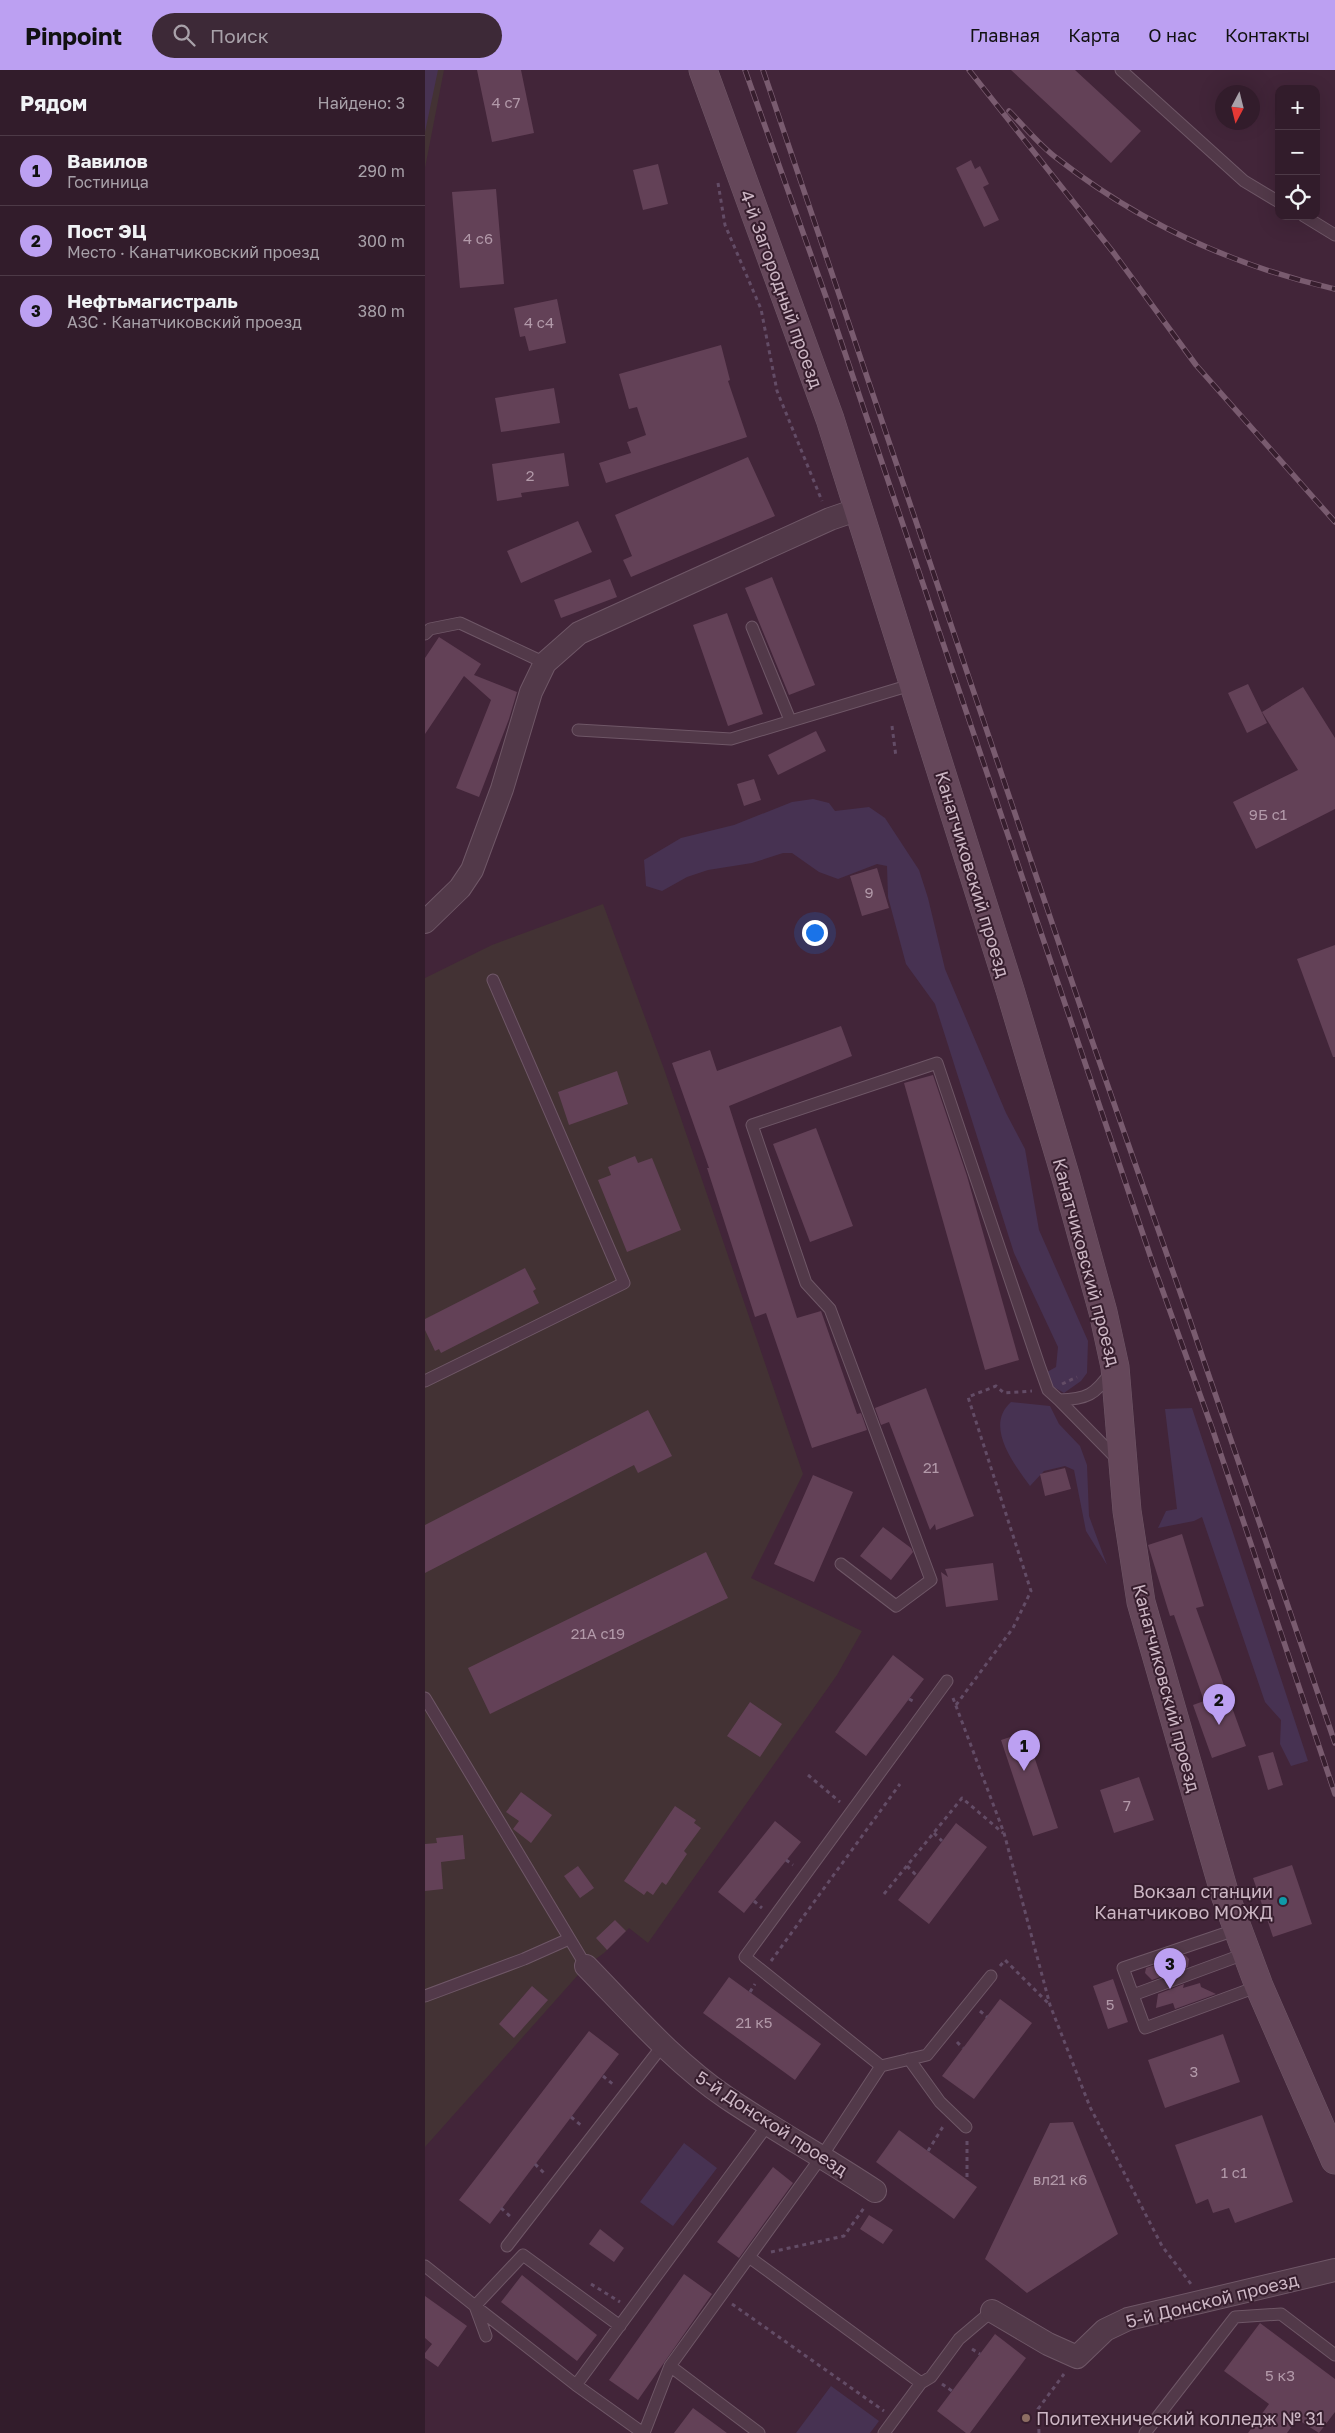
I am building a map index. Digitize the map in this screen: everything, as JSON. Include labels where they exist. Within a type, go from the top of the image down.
[{"type":"street","name":"4-й Загородный проезд","points":[[703,70],[830,419],[859,509]]},
{"type":"street","points":[[425,922],[460,888],[471,870],[502,788],[531,692],[545,663],[579,633],[830,519],[859,509]]},
{"type":"street","name":"Канатчиковский проезд","points":[[859,509],[1063,1169],[1103,1312],[1115,1367],[1127,1511],[1141,1602],[1225,1895],[1259,1986],[1335,2160]]},
{"type":"street","name":"5-й Донской проезд","points":[[586,1966],[663,2045],[727,2098],[875,2191]]},
{"type":"street","name":"5-й Донской проезд","points":[[1077,2357],[1105,2330],[1128,2319],[1335,2270]]},
{"type":"street","points":[[992,2311],[1048,2344],[1077,2357]]},
{"type":"lane","points":[[1121,70],[1244,181],[1275,200]]},
{"type":"lane","points":[[1311,220],[1335,235]]},
{"type":"lane","points":[[425,634],[430,629],[460,623],[545,663]]},
{"type":"lane","points":[[752,627],[790,720]]},
{"type":"lane","points":[[579,730],[731,739],[914,684]]},
{"type":"lane","points":[[425,1381],[624,1283],[493,980]]},
{"type":"lane","points":[[841,1564],[896,1606],[931,1580],[830,1309],[806,1282],[752,1125],[937,1062],[1048,1390],[1124,1467]]},
{"type":"lane","points":[[1059,1400],[1081,1399],[1098,1390],[1115,1367]]},
{"type":"lane","points":[[881,2066],[745,1957],[947,1681]]},
{"type":"lane","points":[[425,1698],[586,1966]]},
{"type":"lane","points":[[425,1996],[524,1959],[569,1938]]},
{"type":"lane","points":[[1133,1996],[1243,1941]]},
{"type":"lane","points":[[1243,1941],[1123,1968],[1145,2028],[1259,1986]]},
{"type":"lane","points":[[425,2266],[577,2386],[643,2433],[670,2366],[822,2156],[881,2066],[927,2054],[991,1976]]},
{"type":"lane","points":[[507,2246],[663,2045]]},
{"type":"lane","points":[[909,2059],[940,2102],[952,2111],[967,2127]]},
{"type":"lane","points":[[577,2386],[769,2123]]},
{"type":"lane","points":[[475,2306],[523,2255],[620,2326]]},
{"type":"lane","points":[[749,2257],[921,2383]]},
{"type":"lane","points":[[475,2306],[485,2336]]},
{"type":"lane","points":[[884,2433],[921,2383],[931,2377],[959,2339],[992,2311]]},
{"type":"lane","points":[[1145,2433],[1235,2317],[1281,2314],[1335,2355]]},
{"type":"lane","points":[[670,2366],[759,2433]]},
{"type":"path","points":[[717,178],[725,225],[761,310],[777,391],[830,519]]},
{"type":"path","points":[[892,726],[897,757]]},
{"type":"path","points":[[956,1705],[1013,1628],[1031,1591],[968,1397],[996,1386],[1004,1393],[1048,1390]]},
{"type":"path","points":[[947,1681],[1004,1833],[1050,2005],[1090,2107],[1157,2237],[1204,2302]]},
{"type":"path","points":[[807,1775],[852,1812]]},
{"type":"path","points":[[763,1972],[900,1784]]},
{"type":"path","points":[[884,1894],[962,1798],[1004,1833]]},
{"type":"path","points":[[934,1833],[942,1841]]},
{"type":"path","points":[[907,1866],[916,1876]]},
{"type":"path","points":[[991,1976],[1005,1960],[1050,2005]]},
{"type":"path","points":[[928,2151],[952,2111]]},
{"type":"path","points":[[967,2127],[967,2179]]},
{"type":"path","points":[[749,2257],[844,2236],[875,2191]]},
{"type":"path","points":[[720,2296],[894,2419]]},
{"type":"path","points":[[1039,2433],[1038,2409],[1077,2357]]},
{"type":"shaded area","points":[[425,70],[444,70],[425,168]]},
{"type":"shaded area","points":[[425,70],[438,70],[425,132]]},
{"type":"shaded area","points":[[813,799],[829,803],[835,811],[869,807],[885,818],[919,870],[928,898],[945,969],[1006,1113],[1025,1149],[1039,1230],[1088,1341],[1087,1373],[1081,1381],[1064,1393],[1045,1382],[1047,1372],[1056,1367],[1058,1347],[1014,1253],[935,1004],[906,964],[888,897],[887,866],[877,864],[838,879],[819,872],[792,853],[783,853],[752,863],[708,870],[687,877],[662,891],[646,886],[644,860],[681,838],[734,825],[792,802]]},
{"type":"shaded area","points":[[603,904],[664,1069],[803,1474],[751,1578],[862,1631],[837,1675],[648,1943],[629,1928],[604,1953],[586,1966],[425,2147],[425,978],[492,945]]},
{"type":"shaded area","points":[[1011,1402],[1050,1406],[1059,1424],[1080,1446],[1087,1465],[1089,1516],[1107,1565],[1086,1531],[1074,1470],[1065,1466],[1044,1471],[1030,1486],[1016,1467],[1004,1445],[1000,1422],[1003,1412]]},
{"type":"shaded area","points":[[1192,1408],[1308,1761],[1291,1766],[1280,1744],[1281,1720],[1265,1702],[1202,1517],[1194,1521],[1158,1528],[1166,1511],[1177,1509],[1165,1409]]},
{"type":"shaded area","points":[[684,2143],[717,2168],[673,2226],[640,2202]]},
{"type":"shaded area","points":[[831,2386],[879,2421],[870,2433],[796,2433]]},
{"type":"building","points":[[477,70],[521,70],[534,133],[492,142]]},
{"type":"building","points":[[1011,70],[1075,70],[1141,131],[1111,163]]},
{"type":"building","points":[[971,160],[975,169],[980,166],[989,184],[983,187],[999,220],[984,227],[956,168]]},
{"type":"building","points":[[658,164],[668,204],[643,210],[633,170]]},
{"type":"building","points":[[496,189],[504,284],[460,288],[452,192]]},
{"type":"building","points":[[557,299],[566,343],[529,351],[525,336],[520,337],[514,308]]},
{"type":"building","points":[[721,345],[730,380],[728,381],[747,437],[606,483],[599,463],[631,453],[627,442],[646,435],[637,407],[629,409],[619,374]]},
{"type":"building","points":[[554,388],[560,423],[501,432],[495,398]]},
{"type":"building","points":[[564,453],[569,486],[521,493],[522,497],[497,501],[492,464]]},
{"type":"building","points":[[748,457],[775,516],[631,577],[623,560],[632,556],[615,515]]},
{"type":"building","points":[[578,521],[592,552],[521,583],[507,551]]},
{"type":"building","points":[[772,577],[815,685],[789,695],[745,588]]},
{"type":"building","points":[[610,579],[617,597],[561,618],[554,600]]},
{"type":"building","points":[[727,613],[763,714],[728,726],[693,625]]},
{"type":"building","points":[[439,637],[481,664],[474,675],[517,692],[509,719],[479,797],[456,788],[491,700],[464,676],[425,734],[425,658]]},
{"type":"building","points":[[1248,684],[1267,723],[1247,733],[1228,693]]},
{"type":"building","points":[[1303,687],[1335,738],[1335,809],[1256,849],[1233,802],[1298,770],[1262,712]]},
{"type":"building","points":[[816,731],[826,751],[778,775],[768,755]]},
{"type":"building","points":[[754,779],[761,800],[744,806],[737,784]]},
{"type":"building","points":[[877,868],[889,908],[862,916],[850,876]]},
{"type":"building","points":[[1335,945],[1335,1057],[1333,1057],[1297,959]]},
{"type":"building","points":[[841,1026],[852,1056],[729,1106],[797,1318],[821,1311],[857,1414],[861,1413],[867,1430],[812,1448],[766,1313],[755,1317],[707,1168],[709,1168],[672,1063],[710,1050],[717,1071]]},
{"type":"building","points":[[617,1071],[628,1104],[569,1125],[558,1092]]},
{"type":"building","points":[[933,1075],[967,1176],[1019,1360],[985,1370],[904,1083]]},
{"type":"building","points":[[816,1128],[853,1226],[810,1242],[773,1144]]},
{"type":"building","points":[[635,1156],[638,1163],[652,1158],[681,1230],[627,1252],[598,1180],[611,1175],[608,1167]]},
{"type":"building","points":[[525,1268],[536,1289],[533,1291],[539,1303],[441,1353],[439,1349],[435,1351],[425,1330],[425,1319]]},
{"type":"building","points":[[926,1388],[974,1516],[936,1530],[935,1524],[930,1530],[889,1422],[881,1425],[875,1408]]},
{"type":"building","points":[[648,1410],[672,1456],[638,1473],[634,1465],[425,1573],[425,1525]]},
{"type":"building","points":[[1065,1468],[1071,1489],[1045,1496],[1040,1474]]},
{"type":"building","points":[[813,1475],[853,1492],[814,1582],[774,1564]]},
{"type":"building","points":[[883,1527],[911,1548],[913,1552],[891,1580],[860,1556]]},
{"type":"building","points":[[1182,1534],[1204,1606],[1196,1608],[1246,1746],[1212,1758],[1193,1705],[1204,1701],[1174,1615],[1170,1616],[1148,1545]]},
{"type":"building","points":[[706,1552],[728,1598],[490,1714],[468,1668]]},
{"type":"building","points":[[993,1563],[998,1600],[946,1607],[941,1572],[948,1577],[945,1569]]},
{"type":"building","points":[[893,1655],[924,1679],[866,1756],[835,1732]]},
{"type":"building","points":[[750,1702],[782,1724],[760,1757],[727,1736]]},
{"type":"building","points":[[1026,1732],[1058,1828],[1033,1836],[1001,1740]]},
{"type":"building","points":[[1273,1752],[1283,1785],[1268,1790],[1258,1756]]},
{"type":"building","points":[[1139,1777],[1154,1820],[1114,1833],[1100,1790]]},
{"type":"building","points":[[521,1792],[552,1815],[531,1843],[513,1829],[519,1821],[506,1812]]},
{"type":"building","points":[[675,1806],[696,1820],[694,1823],[701,1828],[684,1851],[687,1854],[666,1885],[662,1882],[653,1895],[647,1891],[644,1895],[624,1881]]},
{"type":"building","points":[[775,1821],[801,1842],[744,1913],[718,1892]]},
{"type":"building","points":[[956,1823],[987,1847],[929,1924],[898,1900]]},
{"type":"building","points":[[463,1835],[465,1859],[441,1862],[443,1889],[425,1891],[425,1844],[437,1843],[436,1838]]},
{"type":"building","name":"Вокзал станции Канатчиково МОЖД","points":[[1292,1865],[1312,1924],[1273,1937],[1253,1878]]},
{"type":"building","points":[[578,1866],[594,1888],[580,1898],[564,1876]]},
{"type":"building","points":[[615,1920],[626,1931],[607,1950],[596,1938]]},
{"type":"building","points":[[1185,1955],[1189,1959],[1188,1967],[1152,1980],[1145,1973],[1146,1968]]},
{"type":"building","points":[[729,1977],[821,2044],[795,2080],[703,2013]]},
{"type":"building","points":[[1113,1979],[1128,2022],[1108,2029],[1093,1986]]},
{"type":"building","points":[[1200,1983],[1201,1987],[1216,1994],[1175,2009],[1173,2003],[1156,2008],[1158,1994],[1184,1984],[1183,1988]]},
{"type":"building","points":[[532,1986],[548,2000],[514,2038],[499,2024]]},
{"type":"building","points":[[1000,1999],[1032,2023],[974,2099],[942,2076]]},
{"type":"building","points":[[589,2031],[619,2054],[490,2224],[459,2200]]},
{"type":"building","points":[[1223,2034],[1240,2082],[1165,2108],[1148,2060]]},
{"type":"building","points":[[1262,2115],[1293,2202],[1235,2223],[1229,2208],[1213,2213],[1208,2199],[1196,2204],[1175,2145]]},
{"type":"building","points":[[1073,2122],[1118,2234],[1027,2293],[985,2259],[1050,2123]]},
{"type":"building","points":[[899,2130],[977,2187],[954,2219],[876,2162]]},
{"type":"building","points":[[773,2167],[793,2183],[739,2258],[717,2242]]},
{"type":"building","points":[[869,2215],[893,2230],[883,2244],[860,2229]]},
{"type":"building","points":[[600,2229],[624,2248],[614,2262],[589,2244]]},
{"type":"building","points":[[684,2274],[712,2294],[638,2400],[609,2380]]},
{"type":"building","points":[[522,2275],[597,2335],[577,2361],[501,2302]]},
{"type":"building","points":[[425,2296],[467,2326],[438,2367],[425,2358],[425,2353],[432,2344],[425,2338]]},
{"type":"building","points":[[1260,2323],[1335,2379],[1335,2412],[1319,2433],[1297,2419],[1287,2433],[1248,2433],[1269,2404],[1224,2371]]},
{"type":"building","points":[[995,2334],[1026,2358],[970,2433],[966,2433],[937,2411]]},
{"type":"building","points":[[693,2408],[727,2433],[674,2433]]},
{"type":"railway","points":[[745,70],[826,297],[1152,1261],[1212,1428],[1335,1794]]},
{"type":"railway","points":[[763,70],[1090,1035],[1335,1743]]},
{"type":"railway","points":[[969,70],[1113,252],[1196,365],[1335,522]]},
{"type":"railway","points":[[1009,111],[1051,154],[1089,182],[1155,222],[1225,255],[1261,268],[1335,289]]},
{"type":"place","name":"Пост ЭЦ","points":[[1219,1725]]},
{"type":"place","name":"Вавилов","points":[[1024,1771]]},
{"type":"place","name":"Вокзал станции Канатчиково МОЖД","points":[[1283,1901]]},
{"type":"place","name":"Нефтьмагистраль","points":[[1170,1989]]},
{"type":"place","name":"Политехнический колледж № 31","points":[[1026,2418]]}]
